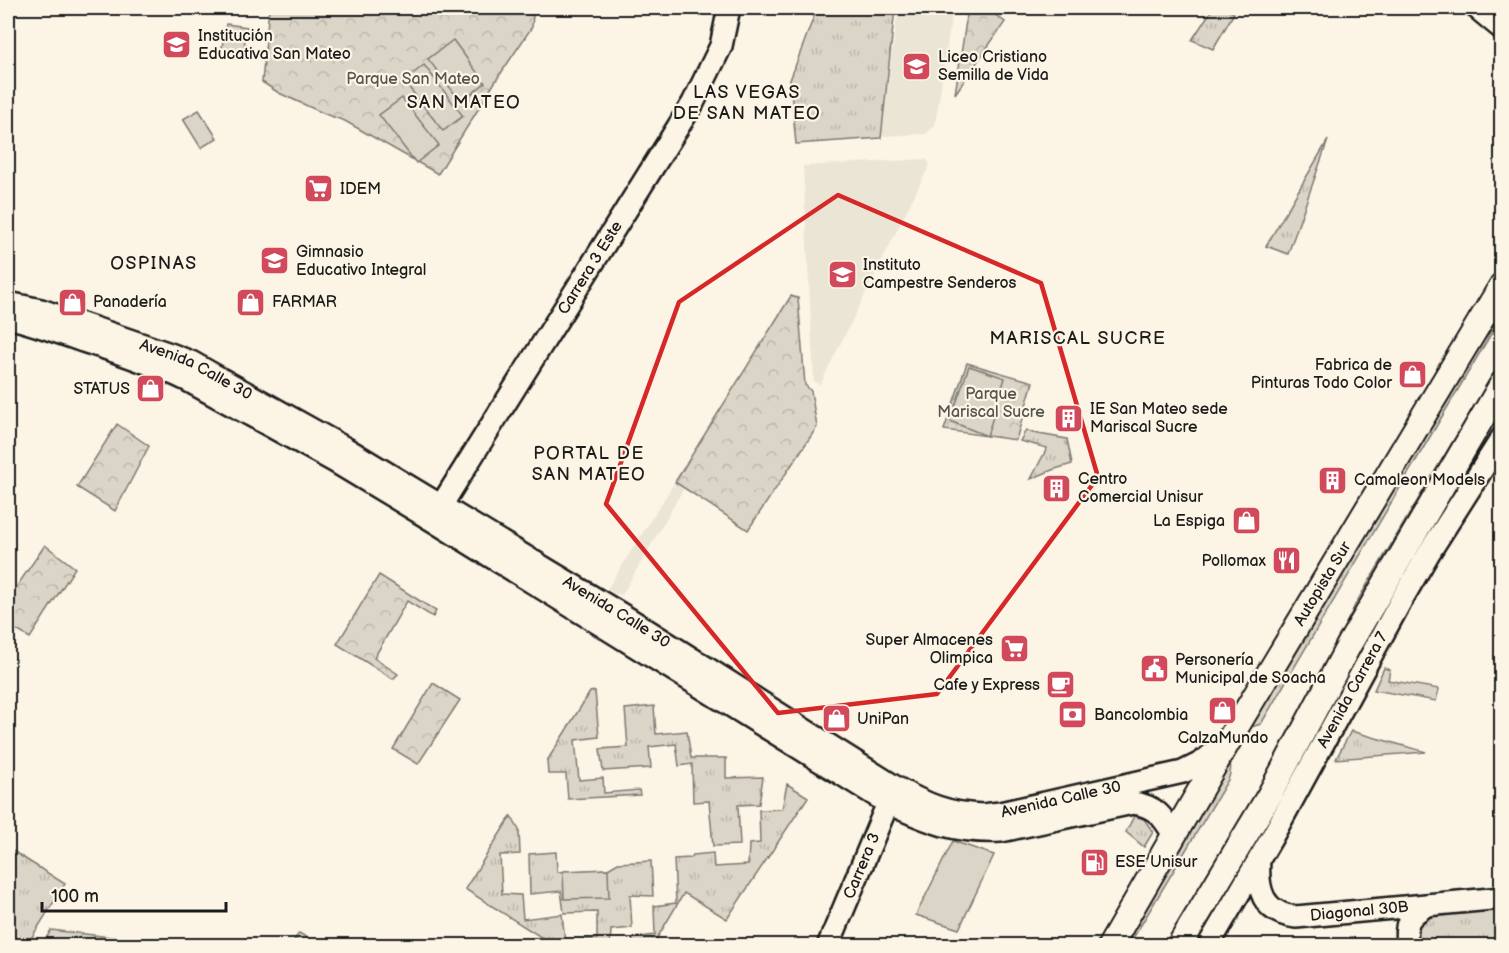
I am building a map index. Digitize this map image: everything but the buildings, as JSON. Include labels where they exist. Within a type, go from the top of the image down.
[{"type":"highway","name":"Autopista Sur","points":[[1110,945],[1229,740],[1502,285]]},
{"type":"highway","points":[[1179,945],[1269,796],[1350,643],[1502,384]]},
{"type":"main road","name":"Carrera 3 Este","points":[[436,513],[693,103],[722,46],[729,8]]},
{"type":"main road","name":"Avenida Calle 30","points":[[8,303],[41,310],[191,362],[345,448],[436,513]]},
{"type":"main road","name":"Avenida Calle 30","points":[[8,317],[165,369],[621,614],[929,821],[984,832],[1014,829],[1192,768],[1202,763],[1229,740]]},
{"type":"main road","name":"Avenida Carrera 7","points":[[1208,945],[1259,860],[1402,599],[1502,438]]},
{"type":"main road","name":"Carrera 3","points":[[828,945],[892,795]]},
{"type":"main road","name":"Avenida Calle 30","points":[[1112,797],[1149,807],[1163,817],[1174,835]]},
{"type":"main road","name":"Diagonal 30B","points":[[1259,860],[1258,878],[1262,894],[1273,908],[1287,916],[1502,898]]},
{"type":"main road","points":[[1480,900],[1502,905]]},
{"type":"main road","points":[[1407,945],[1407,923],[1416,912],[1428,905]]},
{"type":"street","points":[[1473,8],[1502,32]]},
{"type":"highlighted area","points":[[838,195],[1041,283],[1098,477],[937,694],[778,713],[606,504],[679,302]]},
{"type":"shaded area","name":"Liceo Cristiano Semilla de Vida","points":[[898,8],[953,8],[935,125],[926,134],[881,136]]},
{"type":"shaded area","name":"Instituto Campestre Senderos","points":[[926,159],[930,164],[820,385],[814,381],[803,166]]},
{"type":"shaded area","points":[[675,482],[684,488],[622,595],[613,593],[607,589]]},
{"type":"green space","name":"Parque San Mateo","points":[[269,8],[477,8],[533,15],[532,27],[438,174],[345,121],[279,93],[262,82]]},
{"type":"green space","points":[[817,8],[895,8],[881,138],[796,144],[790,80]]},
{"type":"green space","points":[[968,8],[986,8],[1005,22],[955,94]]},
{"type":"green space","points":[[1213,8],[1223,8],[1234,13],[1213,49],[1192,40]]},
{"type":"green space","points":[[226,24],[247,27],[243,56],[221,53]]},
{"type":"green space","points":[[453,40],[485,83],[461,102],[428,59]]},
{"type":"green space","points":[[424,65],[463,116],[443,131],[404,81]]},
{"type":"green space","points":[[402,98],[439,145],[416,163],[379,115]]},
{"type":"green space","points":[[199,110],[217,138],[201,148],[183,119]]},
{"type":"green space","points":[[1328,140],[1288,254],[1266,246]]},
{"type":"green space","points":[[791,296],[798,298],[805,385],[811,391],[817,427],[748,530],[675,482]]},
{"type":"green space","points":[[1501,303],[1501,317],[1261,724],[1244,729]]},
{"type":"green space","points":[[1501,361],[1501,373],[1306,707],[1356,603]]},
{"type":"green space","name":"Parque Mariscal Sucre","points":[[967,363],[1033,382],[1016,440],[944,430]]},
{"type":"green space","points":[[969,366],[1005,378],[987,436],[950,421]]},
{"type":"green space","points":[[117,424],[149,446],[115,511],[77,487]]},
{"type":"green space","points":[[1026,430],[1067,439],[1072,464],[1031,479],[1047,448],[1020,441]]},
{"type":"green space","points":[[45,545],[75,568],[30,638],[8,625],[8,599]]},
{"type":"green space","points":[[379,575],[436,611],[433,617],[407,601],[374,658],[398,674],[393,679],[337,644]]},
{"type":"green space","points":[[1384,668],[1390,670],[1388,680],[1439,689],[1436,701],[1374,690]]},
{"type":"green space","points":[[433,683],[460,700],[418,764],[393,749]]},
{"type":"green space","points":[[595,691],[599,737],[575,740],[579,780],[603,778],[604,793],[639,790],[640,795],[568,799],[566,774],[548,774],[547,761],[590,692]]},
{"type":"green space","points":[[654,706],[656,734],[687,731],[691,758],[726,758],[726,778],[763,777],[759,804],[738,805],[740,845],[713,846],[709,801],[693,802],[692,764],[679,766],[676,744],[649,747],[651,768],[603,771],[600,749],[628,747],[625,709]]},
{"type":"green space","points":[[1351,731],[1426,752],[1336,759]]},
{"type":"green space","points":[[1228,754],[1231,767],[1228,780],[1129,945],[1121,946]]},
{"type":"green space","points":[[787,784],[808,797],[727,919],[684,893],[653,945],[633,945],[633,938],[655,935],[654,906],[676,903],[674,859],[713,853],[714,867],[748,865],[749,844],[760,843],[759,810],[782,809]]},
{"type":"green space","points":[[511,816],[519,830],[520,854],[500,855],[502,894],[521,895],[523,919],[562,914],[565,940],[597,939],[597,912],[564,913],[561,891],[530,894],[529,854],[556,852],[557,872],[608,869],[618,863],[651,861],[653,896],[630,895],[632,928],[611,930],[610,945],[555,946],[465,889]]},
{"type":"green space","points":[[1134,816],[1144,819],[1153,832],[1144,847],[1126,832]]},
{"type":"green space","points":[[953,841],[994,855],[959,929],[916,915]]},
{"type":"green space","points":[[8,848],[65,884],[27,945],[8,945]]},
{"type":"green space","points":[[608,869],[609,898],[564,899],[563,871]]},
{"type":"green space","points":[[1498,908],[1501,910],[1501,945],[1416,946],[1413,931],[1430,912]]},
{"type":"green space","points":[[51,930],[136,940],[145,945],[42,945]]},
{"type":"green space","points":[[299,933],[320,945],[291,945]]},
{"type":"place","name":"Institución Educativa San Mateo","points":[[177,45]]},
{"type":"place","name":"Liceo Cristiano Semilla de Vida","points":[[917,66]]},
{"type":"place","name":"IDEM","points":[[319,189]]},
{"type":"place","name":"Gimnasio Educativo Integral","points":[[275,261]]},
{"type":"place","name":"Instituto Campestre Senderos","points":[[842,274]]},
{"type":"place","name":"Panadería","points":[[72,302]]},
{"type":"place","name":"FARMAR","points":[[251,302]]},
{"type":"place","name":"Fabrica de Pinturas Todo Color","points":[[1413,374]]},
{"type":"place","name":"STATUS","points":[[151,389]]},
{"type":"place","name":"IE San Mateo sede Mariscal Sucre","points":[[1069,418]]},
{"type":"place","name":"Camaleon Models","points":[[1333,480]]},
{"type":"place","name":"Centro Comercial Unisur","points":[[1057,488]]},
{"type":"place","name":"La Espiga","points":[[1246,521]]},
{"type":"place","name":"Pollomax","points":[[1287,561]]},
{"type":"place","name":"Super Almacenes Olimpica","points":[[1014,649]]},
{"type":"place","name":"Personería Municipal de Soacha","points":[[1154,669]]},
{"type":"place","name":"Cafe y Express","points":[[1061,685]]},
{"type":"place","name":"CalzaMundo","points":[[1223,710]]},
{"type":"place","name":"Bancolombia","points":[[1073,715]]},
{"type":"place","name":"UniPan","points":[[836,719]]},
{"type":"place","name":"ESE Unisur","points":[[1094,862]]},
{"type":"district","name":"SAN MATEO","points":[[464,102]]},
{"type":"district","name":"LAS VEGAS DE SAN MATEO","points":[[747,102]]},
{"type":"district","name":"OSPINAS","points":[[154,263]]},
{"type":"district","name":"MARISCAL SUCRE","points":[[1078,338]]},
{"type":"district","name":"PORTAL DE SAN MATEO","points":[[589,463]]}]
